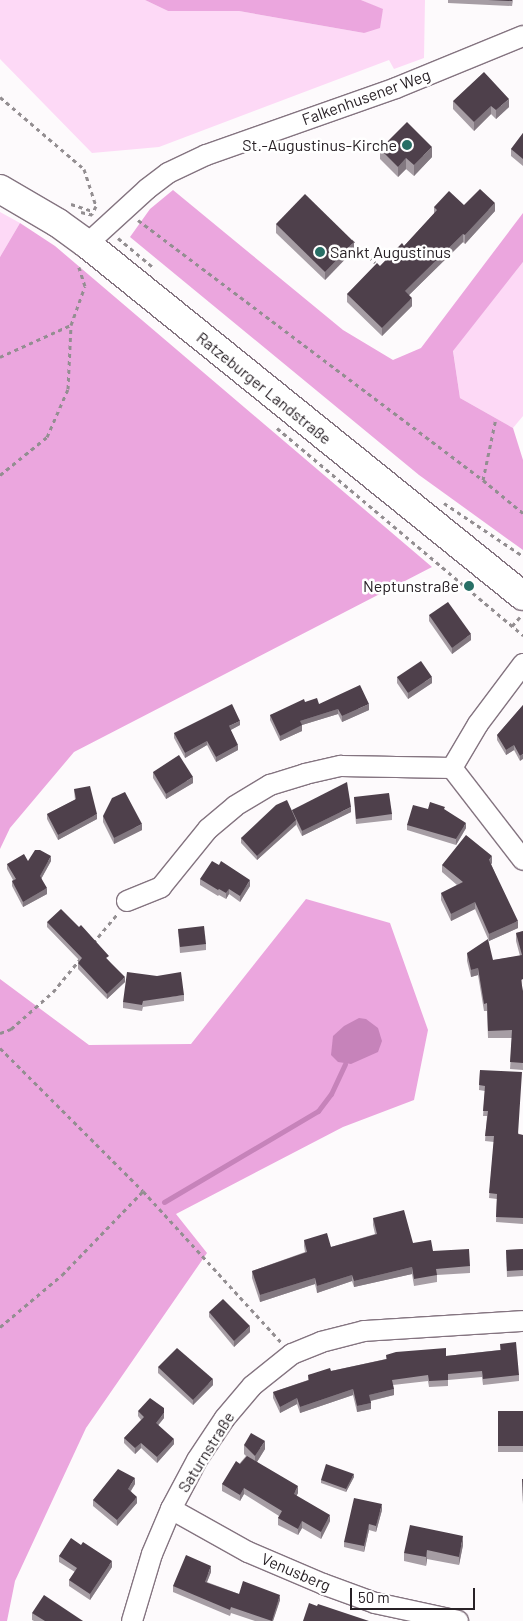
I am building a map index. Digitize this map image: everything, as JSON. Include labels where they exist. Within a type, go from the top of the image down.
[{"type":"main road","name":"Ratzeburger Landstraße","points":[[0,189],[58,223],[87,244],[523,596]]},
{"type":"street","name":"Falkenhusener Weg","points":[[87,244],[123,209],[168,173],[206,155],[396,88],[523,36]]},
{"type":"street","points":[[452,768],[478,724],[523,664]]},
{"type":"street","points":[[127,901],[161,888],[208,829],[235,806],[270,784],[341,766],[452,768]]},
{"type":"street","points":[[452,768],[523,860]]},
{"type":"street","name":"Saturnstraße","points":[[132,1621],[152,1554],[171,1509],[197,1460],[225,1418],[252,1386],[292,1354],[320,1342],[364,1331],[523,1321]]},
{"type":"street","name":"Venusberg","points":[[171,1509],[248,1552],[375,1604],[458,1621]]},
{"type":"path","points":[[0,97],[84,169],[96,206],[92,214]]},
{"type":"path","points":[[123,209],[483,480],[523,513]]},
{"type":"path","points":[[348,237],[375,262]]},
{"type":"path","points":[[0,474],[47,437],[68,389],[71,324],[85,286],[78,261],[87,244]]},
{"type":"path","points":[[0,357],[71,324]]},
{"type":"path","points":[[483,480],[496,418]]},
{"type":"path","points":[[440,566],[523,634]]},
{"type":"path","points":[[512,626],[523,613]]},
{"type":"path","points":[[91,946],[127,901]]},
{"type":"path","points":[[0,1033],[11,1029],[53,992],[85,953]]},
{"type":"path","points":[[0,1048],[143,1191],[292,1354]]},
{"type":"path","points":[[0,1327],[62,1275],[143,1191]]},
{"type":"shaded area","points":[[0,0],[145,0],[168,11],[239,11],[364,33],[383,10],[361,0],[425,0],[424,58],[394,69],[389,60],[159,147],[92,153],[0,59]]},
{"type":"shaded area","points":[[145,0],[361,0],[383,9],[380,28],[364,33],[239,11],[168,11]]},
{"type":"shaded area","points":[[173,190],[343,330],[393,360],[421,348],[523,213],[523,262],[453,351],[460,398],[513,428],[523,460],[523,550],[419,475],[130,237],[150,209]]},
{"type":"shaded area","points":[[0,212],[20,223],[0,257]]},
{"type":"shaded area","points":[[20,223],[55,246],[432,567],[74,752],[10,828],[0,849],[0,257]]},
{"type":"shaded area","points":[[523,262],[523,416],[513,428],[460,398],[453,350]]},
{"type":"shaded area","points":[[306,899],[390,923],[428,1030],[414,1100],[343,1127],[176,1214],[207,1253],[86,1428],[15,1581],[7,1621],[0,1621],[0,979],[89,1045],[191,1044]]},
{"type":"shaded area","points":[[359,1018],[366,1019],[378,1028],[382,1041],[378,1052],[351,1064],[338,1062],[331,1055],[333,1036],[344,1026]]},
{"type":"building","points":[[484,72],[509,99],[496,110],[491,106],[474,122],[453,101]]},
{"type":"building","name":"St.-Augustinus-Kirche","points":[[407,122],[432,147],[414,165],[406,158],[398,167],[380,149]]},
{"type":"building","points":[[523,133],[523,159],[511,149]]},
{"type":"building","points":[[480,189],[495,203],[465,235],[463,234],[405,291],[412,298],[382,328],[347,294],[377,263],[380,266],[402,243],[404,246],[437,210],[434,207],[449,191],[464,205]]},
{"type":"building","points":[[305,194],[354,242],[325,272],[276,224]]},
{"type":"building","points":[[448,602],[471,634],[452,648],[429,615]]},
{"type":"building","points":[[421,661],[432,677],[408,693],[397,677]]},
{"type":"building","points":[[360,685],[369,704],[342,716],[338,709],[300,721],[302,725],[280,736],[270,715],[304,699],[305,702],[317,698],[319,704]]},
{"type":"building","points":[[232,704],[240,721],[229,726],[238,745],[216,757],[207,741],[185,753],[174,733]]},
{"type":"building","points":[[523,705],[523,754],[520,756],[514,745],[506,750],[497,735]]},
{"type":"building","points":[[179,755],[193,777],[166,794],[153,772]]},
{"type":"building","points":[[347,782],[351,807],[302,831],[292,810]]},
{"type":"building","points":[[90,786],[97,814],[58,835],[47,814],[76,799],[74,789]]},
{"type":"building","points":[[125,792],[142,824],[114,838],[103,816],[112,798]]},
{"type":"building","points":[[389,793],[392,814],[356,819],[354,797]]},
{"type":"building","points":[[287,800],[296,820],[257,856],[241,838],[276,805]]},
{"type":"building","points":[[430,802],[445,807],[444,809],[466,823],[456,839],[407,825],[413,805],[428,809]]},
{"type":"building","points":[[466,835],[492,856],[489,860],[518,921],[489,934],[475,902],[451,914],[441,893],[463,882],[442,865]]},
{"type":"building","points":[[35,850],[40,850],[51,856],[40,876],[47,888],[23,902],[12,881],[16,879],[7,864],[24,854],[28,861]]},
{"type":"building","points":[[212,861],[219,865],[221,861],[250,880],[240,896],[229,889],[226,893],[218,890],[200,879]]},
{"type":"building","points":[[61,909],[79,927],[81,925],[109,956],[106,958],[125,977],[107,994],[78,963],[82,958],[47,922]]},
{"type":"building","points":[[204,926],[206,944],[180,947],[178,929]]},
{"type":"building","points":[[523,931],[523,979],[521,980],[523,991],[523,1063],[510,1062],[512,1030],[488,1031],[487,1003],[484,1004],[478,968],[471,970],[467,953],[488,939],[493,960],[522,955],[516,933]]},
{"type":"building","points":[[127,972],[157,976],[181,972],[184,995],[143,1001],[142,1005],[123,1002]]},
{"type":"building","points":[[480,1070],[522,1072],[518,1134],[523,1135],[523,1218],[496,1217],[497,1194],[489,1193],[494,1136],[485,1136],[488,1111],[483,1111],[485,1086],[479,1085]]},
{"type":"building","points":[[404,1210],[413,1243],[431,1240],[433,1251],[469,1249],[470,1266],[436,1269],[437,1275],[414,1279],[412,1267],[354,1281],[352,1275],[317,1286],[315,1278],[260,1295],[252,1271],[307,1252],[304,1240],[327,1233],[331,1247],[377,1234],[373,1218]]},
{"type":"building","points":[[523,1249],[523,1270],[507,1271],[506,1250]]},
{"type":"building","points":[[223,1299],[250,1326],[234,1341],[209,1312]]},
{"type":"building","points":[[516,1342],[519,1375],[483,1379],[482,1371],[448,1374],[448,1380],[429,1381],[428,1375],[392,1380],[394,1389],[369,1395],[371,1403],[357,1406],[353,1389],[300,1407],[297,1398],[280,1407],[273,1392],[309,1380],[308,1375],[330,1368],[331,1371],[387,1359],[386,1355],[396,1352],[446,1348],[446,1356],[501,1350],[500,1344]]},
{"type":"building","points":[[177,1348],[213,1379],[193,1400],[158,1367]]},
{"type":"building","points":[[150,1398],[164,1408],[164,1413],[156,1423],[174,1439],[157,1457],[141,1443],[135,1448],[124,1438],[144,1417],[138,1411]]},
{"type":"building","points":[[498,1411],[523,1411],[523,1446],[498,1446]]},
{"type":"building","points":[[251,1433],[265,1441],[255,1456],[244,1445]]},
{"type":"building","points":[[247,1456],[298,1486],[294,1494],[330,1515],[321,1532],[302,1521],[298,1529],[278,1518],[282,1511],[244,1488],[240,1495],[222,1484],[236,1461],[240,1464]]},
{"type":"building","points":[[326,1464],[354,1474],[346,1489],[321,1480]]},
{"type":"building","points":[[118,1469],[135,1478],[128,1489],[137,1497],[117,1520],[93,1500]]},
{"type":"building","points":[[354,1498],[382,1504],[376,1526],[369,1524],[364,1546],[344,1542]]},
{"type":"building","points":[[410,1525],[463,1536],[459,1557],[427,1550],[426,1557],[404,1553]]},
{"type":"building","points":[[71,1538],[81,1545],[83,1542],[112,1561],[90,1594],[69,1580],[77,1568],[59,1556]]},
{"type":"building","points":[[186,1555],[211,1566],[205,1582],[239,1594],[243,1581],[280,1595],[272,1621],[231,1607],[230,1610],[173,1586]]},
{"type":"building","points":[[44,1595],[83,1621],[45,1621],[32,1613]]},
{"type":"building","points":[[309,1603],[317,1606],[318,1604],[369,1621],[303,1621]]},
{"type":"waterway","points":[[164,1202],[318,1111],[331,1094],[345,1064]]},
{"type":"place","name":"St.-Augustinus-Kirche","points":[[407,145]]},
{"type":"place","name":"Sankt Augustinus","points":[[320,252]]},
{"type":"place","name":"Neptunstraße","points":[[469,586]]}]
